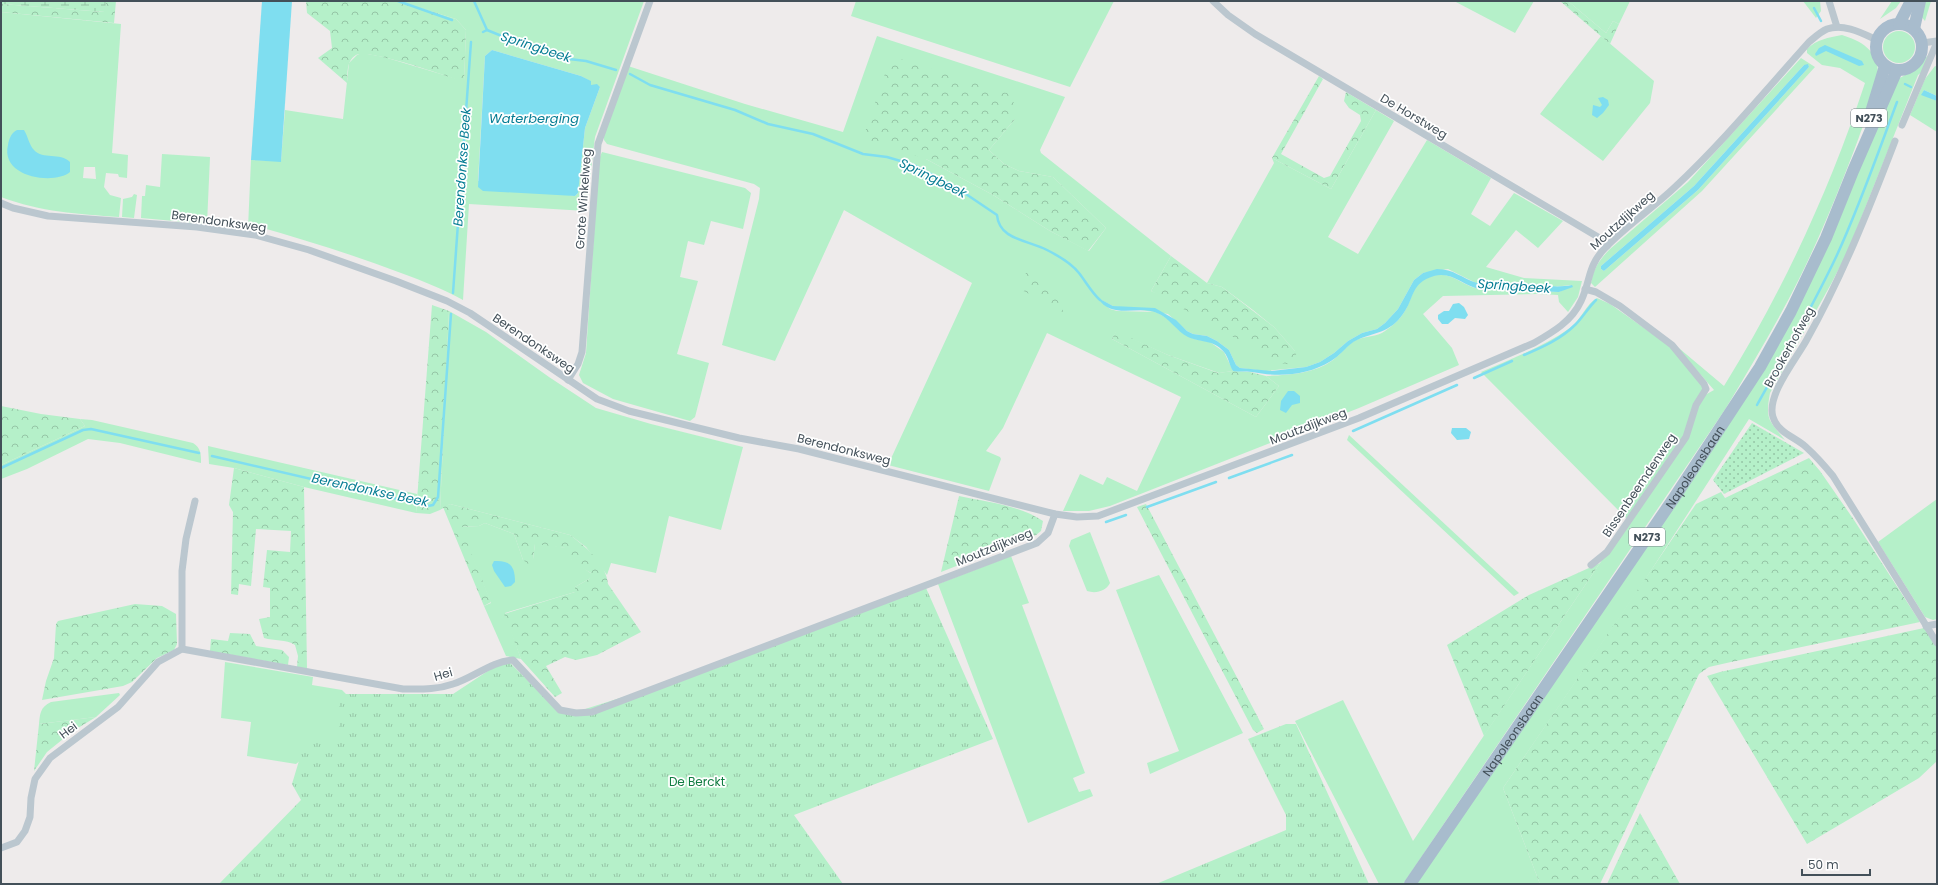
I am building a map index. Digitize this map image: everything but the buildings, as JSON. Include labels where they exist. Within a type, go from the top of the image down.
[{"type":"main road","points":[[1899,24],[1911,1]]},
{"type":"main road","points":[[1914,29],[1920,1]]},
{"type":"main road","points":[[1899,24],[1914,29],[1922,43],[1922,50],[1917,63],[1904,70],[1897,70],[1885,66],[1877,54],[1878,40],[1886,28],[1899,24]]},
{"type":"main road","name":"Napoleonsbaan","points":[[1852,171],[1885,66]]},
{"type":"main road","name":"Napoleonsbaan","points":[[1410,884],[1676,495],[1760,367],[1791,311],[1826,238],[1852,171],[1897,70]]},
{"type":"street","name":"Grote Winkelweg","points":[[568,380],[578,364],[582,352],[598,144],[650,1]]},
{"type":"street","name":"De Horstweg","points":[[1213,1],[1228,15],[1255,34],[1591,233],[1606,246]]},
{"type":"street","points":[[1829,1],[1837,27],[1852,29],[1878,40]]},
{"type":"street","name":"Moutzdijkweg","points":[[681,679],[1037,543],[1048,533],[1055,514],[1077,517],[1098,516],[1359,418],[1534,343],[1567,322],[1576,311],[1585,289],[1592,265],[1606,246],[1674,189],[1706,157],[1808,42],[1826,29],[1837,27]]},
{"type":"street","points":[[1922,43],[1937,41]]},
{"type":"street","points":[[1902,125],[1937,41]]},
{"type":"street","name":"Brookerhofweg","points":[[1895,141],[1862,228],[1842,272],[1806,341],[1774,395],[1771,406],[1772,417],[1777,425],[1819,458],[1833,476],[1937,642]]},
{"type":"street","name":"Berendonksweg","points":[[1,203],[13,208],[48,216],[197,227],[255,235],[309,250],[447,301],[470,313],[597,399],[629,411],[739,438],[799,449],[1055,514]]},
{"type":"street","name":"Bissenbeemdenweg","points":[[1585,289],[1596,292],[1620,306],[1672,346],[1704,384],[1706,390],[1696,405],[1686,437],[1607,552],[1591,565]]},
{"type":"street","points":[[182,649],[182,571],[186,539],[195,501]]},
{"type":"street","points":[[1926,626],[1937,624]]},
{"type":"street","name":"Hei","points":[[1,848],[17,842],[26,831],[30,817],[30,798],[35,779],[50,758],[118,707],[158,662],[182,649],[403,689],[431,689],[452,685],[502,660],[513,660],[560,710],[576,714],[592,712],[681,679]]},
{"type":"green space","points":[[1,1],[2,4],[104,12],[106,1],[116,1],[114,23],[1,12]]},
{"type":"green space","points":[[1,1],[106,1],[105,12],[2,4]]},
{"type":"green space","points":[[306,1],[397,1],[456,19],[466,30],[464,82],[391,59],[376,55],[363,54],[356,55],[351,60],[348,68],[347,83],[318,58],[332,48],[330,31],[307,13]]},
{"type":"green space","points":[[397,1],[644,1],[595,137],[586,211],[469,204],[463,300],[425,282],[383,266],[311,242],[256,226],[248,228],[251,160],[281,161],[285,110],[343,119],[349,63],[357,55],[362,53],[384,57],[464,81],[466,30],[456,19]],"holes":[[[492,50],[581,76],[590,81],[591,85],[600,87],[585,128],[578,193],[575,196],[478,181],[485,56]]]},
{"type":"green space","points":[[856,1],[1114,1],[1070,87],[851,16]]},
{"type":"green space","points":[[1454,1],[1534,1],[1515,33]]},
{"type":"green space","points":[[1560,1],[1568,1],[1606,33],[1613,21],[1619,24],[1610,44]]},
{"type":"green space","points":[[1568,1],[1630,1],[1619,24],[1613,21],[1606,33]]},
{"type":"green space","points":[[1803,1],[1820,1],[1821,11],[1816,18]]},
{"type":"green space","points":[[1892,1],[1901,1],[1896,8],[1880,19]]},
{"type":"green space","points":[[1923,1],[1931,1],[1925,21],[1919,14]]},
{"type":"green space","points":[[1,12],[121,24],[112,153],[128,155],[127,178],[119,177],[118,174],[106,173],[104,187],[110,195],[121,198],[119,217],[45,209],[1,197]],"holes":[[[84,167],[95,167],[96,179],[83,178]]]},
{"type":"green space","points":[[1899,31],[1910,36],[1915,47],[1910,58],[1899,63],[1888,58],[1883,47],[1888,36]]},
{"type":"green space","points":[[1842,35],[1856,40],[1872,52],[1877,65],[1878,79],[1871,105],[1831,209],[1782,312],[1726,408],[1403,884],[1379,884],[1295,721],[1343,700],[1413,841],[1600,563],[1688,438],[1698,406],[1705,395],[1714,390],[1674,344],[1724,386],[1766,313],[1804,239],[1821,200],[1865,83],[1840,68],[1822,65],[1807,53],[1807,49],[1815,43],[1823,39]]},
{"type":"green space","points":[[877,36],[1065,97],[1040,150],[1041,153],[1171,256],[1151,291],[1295,351],[1274,327],[1253,310],[1222,287],[1207,283],[1274,163],[1272,158],[1331,189],[1376,110],[1394,121],[1328,237],[1358,254],[1427,140],[1491,178],[1471,214],[1490,226],[1514,193],[1563,221],[1538,248],[1516,230],[1486,267],[1524,278],[1582,281],[1578,297],[1568,312],[1559,302],[1558,295],[1443,296],[1423,314],[1452,348],[1459,365],[1359,408],[1110,506],[1089,511],[1063,511],[1080,474],[1103,485],[1107,477],[1137,491],[1181,397],[1047,333],[1003,428],[986,451],[1000,457],[1001,459],[989,491],[888,465],[972,283],[844,210],[775,361],[722,345],[759,199],[760,188],[754,184],[607,144],[604,140],[604,132],[628,66],[745,104],[843,132]],"holes":[[[1015,119],[989,150],[1004,164],[1019,171],[1053,177],[1106,228],[1089,251],[1050,231],[993,195],[926,159]],[[1448,269],[1476,283],[1484,285],[1514,283],[1552,287],[1572,285],[1559,292],[1480,289],[1469,286],[1449,276],[1437,275],[1429,277],[1422,280],[1414,290],[1407,308],[1401,316],[1382,333],[1356,340],[1333,360],[1318,368],[1301,373],[1266,376],[1279,386],[1256,417],[1112,339],[1116,332],[1168,355],[1219,373],[1233,371],[1224,352],[1210,342],[1194,339],[1179,330],[1168,319],[1157,312],[1168,314],[1187,331],[1193,334],[1207,336],[1217,341],[1229,350],[1236,365],[1240,368],[1266,371],[1306,367],[1320,362],[1348,341],[1362,333],[1377,329],[1385,323],[1398,309],[1414,280],[1423,273]],[[1099,299],[1113,306],[1154,312],[1117,311],[1110,309]]]},
{"type":"green space","points":[[1601,36],[1654,81],[1650,103],[1603,161],[1540,114]]},
{"type":"green space","points":[[1929,54],[1923,71],[1918,75],[1848,251],[1770,393],[1768,414],[1775,428],[1785,440],[1749,419],[1641,586],[1503,788],[1540,884],[1415,884],[1736,411],[1898,79],[1916,69]]},
{"type":"green space","points":[[891,56],[1013,95],[1015,119],[989,150],[1004,164],[1019,171],[1053,177],[1106,228],[1088,251],[1050,231],[993,195],[926,159],[863,138]]},
{"type":"green space","points":[[1801,58],[1815,67],[1702,191],[1595,287],[1591,283],[1593,273],[1600,260],[1606,253],[1688,182]],"holes":[[[1804,65],[1808,65],[1809,67],[1698,190],[1604,271],[1601,269],[1601,266],[1694,186]]]},
{"type":"green space","points":[[1935,66],[1937,67],[1937,96],[1924,90],[1922,94],[1937,101],[1937,132],[1910,115],[1925,79]]},
{"type":"green space","points":[[1319,76],[1323,79],[1281,154],[1324,178],[1330,176],[1361,121],[1360,115],[1349,108],[1344,101],[1346,92],[1376,110],[1331,189],[1272,158]]},
{"type":"green space","points":[[602,152],[745,188],[751,193],[743,229],[711,221],[704,245],[688,241],[680,277],[698,281],[677,354],[709,363],[695,417],[690,421],[613,399],[583,383],[579,375],[586,353],[599,159]]},
{"type":"green space","points":[[162,154],[210,157],[207,224],[141,218],[142,196],[145,196],[146,185],[160,187]]},
{"type":"green space","points":[[134,194],[137,195],[134,218],[122,217],[123,199],[132,197]]},
{"type":"green space","points":[[1171,256],[1207,283],[1222,287],[1274,327],[1295,351],[1298,361],[1294,365],[1280,363],[1151,291]]},
{"type":"green space","points":[[1027,271],[1048,281],[1064,313],[1018,288]]},
{"type":"green space","points":[[1597,298],[1610,304],[1671,347],[1703,388],[1684,436],[1627,519],[1481,372],[1527,352],[1560,335],[1574,325],[1590,304]]},
{"type":"green space","points":[[432,305],[449,311],[440,510],[430,514],[416,513]]},
{"type":"green space","points":[[449,311],[486,332],[549,377],[596,408],[651,424],[743,447],[721,530],[669,516],[656,573],[611,563],[607,575],[586,547],[570,535],[450,504],[440,510]]},
{"type":"green space","points":[[1116,331],[1168,355],[1218,373],[1233,371],[1250,372],[1266,376],[1279,386],[1256,417],[1112,339]]},
{"type":"green space","points":[[1,406],[41,414],[80,419],[85,426],[1,465]]},
{"type":"green space","points":[[80,419],[92,420],[193,443],[198,447],[200,452],[201,463],[120,443],[88,439],[27,469],[1,479],[1,465],[85,426]]},
{"type":"green space","points":[[1752,423],[1804,453],[1724,494],[1713,480]]},
{"type":"green space","points":[[1349,435],[1519,593],[1514,596],[1347,440]]},
{"type":"green space","points":[[208,446],[417,494],[416,513],[304,487],[234,468],[209,464]]},
{"type":"green space","points":[[1809,458],[1820,471],[1854,520],[1920,622],[1709,667],[1699,674],[1600,884],[1540,884],[1503,788],[1696,504],[1721,492],[1725,498]]},
{"type":"green space","points":[[234,468],[304,487],[307,669],[297,667],[298,656],[295,645],[288,642],[264,638],[259,619],[270,617],[270,588],[263,587],[267,550],[290,552],[291,531],[256,529],[251,586],[239,584],[238,595],[231,594],[233,512],[229,505]]},
{"type":"green space","points":[[959,496],[1024,511],[1043,521],[1041,531],[1036,535],[941,572]]},
{"type":"green space","points":[[1937,499],[1937,619],[1933,620],[1925,617],[1878,542]]},
{"type":"green space","points":[[450,504],[570,535],[589,550],[599,562],[608,584],[641,632],[597,655],[576,660],[565,657],[546,666],[562,693],[555,697],[521,659],[504,614],[575,592],[575,587],[589,579],[591,573],[573,563],[565,548],[535,544],[533,559],[528,564],[523,560],[514,534],[485,523],[479,526],[461,527],[491,602],[484,606],[443,507]]},
{"type":"green space","points":[[1146,504],[1264,729],[1257,733],[1253,730],[1137,507]]},
{"type":"green space","points":[[485,523],[514,534],[523,560],[533,559],[535,544],[538,543],[566,548],[572,560],[592,574],[589,579],[575,587],[575,592],[505,613],[521,659],[506,656],[484,606],[491,603],[460,527],[479,526]]},
{"type":"green space","points":[[1090,532],[1110,583],[1106,588],[1097,592],[1087,591],[1069,546],[1071,540]]},
{"type":"green space","points":[[1011,556],[1029,603],[1022,605],[1085,773],[1073,778],[1079,792],[1090,789],[1093,796],[1028,823],[938,584]]},
{"type":"green space","points":[[1600,563],[1484,736],[1447,645],[1529,595]]},
{"type":"green space","points":[[1159,575],[1243,733],[1150,774],[1147,763],[1179,751],[1116,590]]},
{"type":"green space","name":"De Berckt","points":[[926,588],[993,739],[794,815],[843,884],[219,884],[301,800],[292,784],[301,754],[311,739],[339,739],[339,694],[453,694],[500,663],[510,663],[557,709],[582,710],[680,679]]},
{"type":"green space","points":[[135,604],[162,606],[176,614],[177,644],[174,650],[157,658],[132,682],[123,686],[42,700],[46,681],[54,658],[56,624],[58,621]]},
{"type":"green space","points":[[1924,628],[1937,647],[1937,761],[1919,778],[1807,844],[1707,676]]},
{"type":"green space","points":[[230,633],[250,634],[256,646],[282,650],[289,657],[288,665],[210,651],[211,639],[228,641]]},
{"type":"green space","points":[[225,662],[313,677],[312,685],[342,690],[347,695],[347,734],[330,748],[319,745],[296,764],[247,756],[251,722],[221,718]]},
{"type":"green space","points":[[119,693],[120,695],[96,717],[39,724],[40,714],[45,706],[51,702]]},
{"type":"green space","points":[[96,717],[73,731],[47,752],[34,771],[39,724]]},
{"type":"green space","points":[[1286,724],[1296,724],[1369,884],[1156,884],[1286,830],[1286,815],[1248,739]]},
{"type":"green space","points":[[1640,813],[1644,820],[1680,884],[1607,884]]},
{"type":"water","points":[[262,1],[292,1],[281,162],[251,160]]},
{"type":"water","points":[[1825,45],[1862,61],[1864,65],[1859,66],[1826,51],[1816,56],[1815,54],[1819,48]]},
{"type":"water","name":"Waterberging","points":[[492,50],[581,76],[591,81],[591,85],[597,84],[600,87],[585,128],[578,193],[575,196],[483,191],[478,187],[485,56]]},
{"type":"water","points":[[1808,64],[1809,67],[1698,190],[1604,271],[1601,269],[1601,266],[1694,186],[1804,65]]},
{"type":"water","points":[[1924,90],[1937,96],[1937,101],[1921,95]]},
{"type":"water","points":[[1603,97],[1608,100],[1609,105],[1597,118],[1592,115],[1593,105],[1600,107],[1602,105],[1598,98]]},
{"type":"water","points":[[17,130],[24,130],[31,146],[38,153],[47,156],[61,157],[70,162],[70,172],[63,176],[42,178],[30,176],[12,165],[8,156],[8,145],[12,134]]},
{"type":"water","points":[[1437,269],[1448,270],[1481,284],[1490,285],[1520,283],[1550,286],[1572,285],[1573,287],[1559,292],[1480,289],[1452,277],[1440,275],[1434,276],[1426,279],[1417,287],[1407,308],[1393,325],[1382,331],[1357,340],[1334,359],[1322,366],[1312,370],[1282,375],[1233,371],[1226,354],[1220,348],[1211,343],[1188,337],[1162,315],[1142,310],[1117,310],[1103,305],[1098,298],[1113,306],[1155,308],[1176,320],[1187,331],[1193,334],[1207,336],[1217,341],[1229,350],[1236,365],[1240,368],[1272,371],[1306,367],[1320,362],[1348,341],[1362,333],[1377,329],[1398,309],[1414,280],[1423,273]]},
{"type":"water","points":[[1459,303],[1464,307],[1468,315],[1465,319],[1455,318],[1448,324],[1442,324],[1438,319],[1438,315],[1444,311],[1449,311],[1453,304]]},
{"type":"water","points":[[1288,391],[1294,391],[1300,396],[1300,403],[1292,405],[1286,413],[1280,410],[1281,401]]},
{"type":"water","points":[[1452,428],[1466,428],[1471,432],[1469,439],[1457,440],[1451,433]]},
{"type":"water","points":[[494,561],[508,563],[513,568],[515,582],[511,586],[505,587],[494,571],[492,565]]},
{"type":"waterway","points":[[398,1],[452,20]]},
{"type":"waterway","name":"Springbeek","points":[[474,1],[487,30],[514,41],[541,47],[569,59],[586,61],[616,70]]},
{"type":"waterway","points":[[1814,8],[1821,21]]},
{"type":"waterway","name":"Springbeek","points":[[483,32],[487,30]]},
{"type":"waterway","name":"Berendonkse Beek","points":[[453,293],[471,42]]},
{"type":"waterway","name":"Springbeek","points":[[630,74],[650,85],[735,110],[768,124],[813,134],[863,154],[887,157],[914,165],[954,186],[997,215],[1003,230],[1009,234],[1047,250],[1069,263],[1076,269],[1100,300]]},
{"type":"waterway","name":"Springbeek","points":[[1905,84],[1911,87]]},
{"type":"waterway","points":[[1757,405],[1809,312],[1837,255],[1861,198],[1897,102]]},
{"type":"waterway","points":[[1524,355],[1545,346],[1564,334],[1579,321],[1596,300]]},
{"type":"waterway","name":"Berendonkse Beek","points":[[212,456],[428,506],[433,505],[438,497],[451,314]]},
{"type":"waterway","points":[[1474,378],[1512,361]]},
{"type":"waterway","points":[[1353,431],[1457,385]]},
{"type":"waterway","name":"Berendonkse Beek","points":[[1,468],[83,430],[91,429],[199,453]]},
{"type":"waterway","points":[[1229,478],[1292,455]]},
{"type":"waterway","points":[[1147,507],[1216,482]]},
{"type":"waterway","points":[[1106,522],[1126,515]]}]
